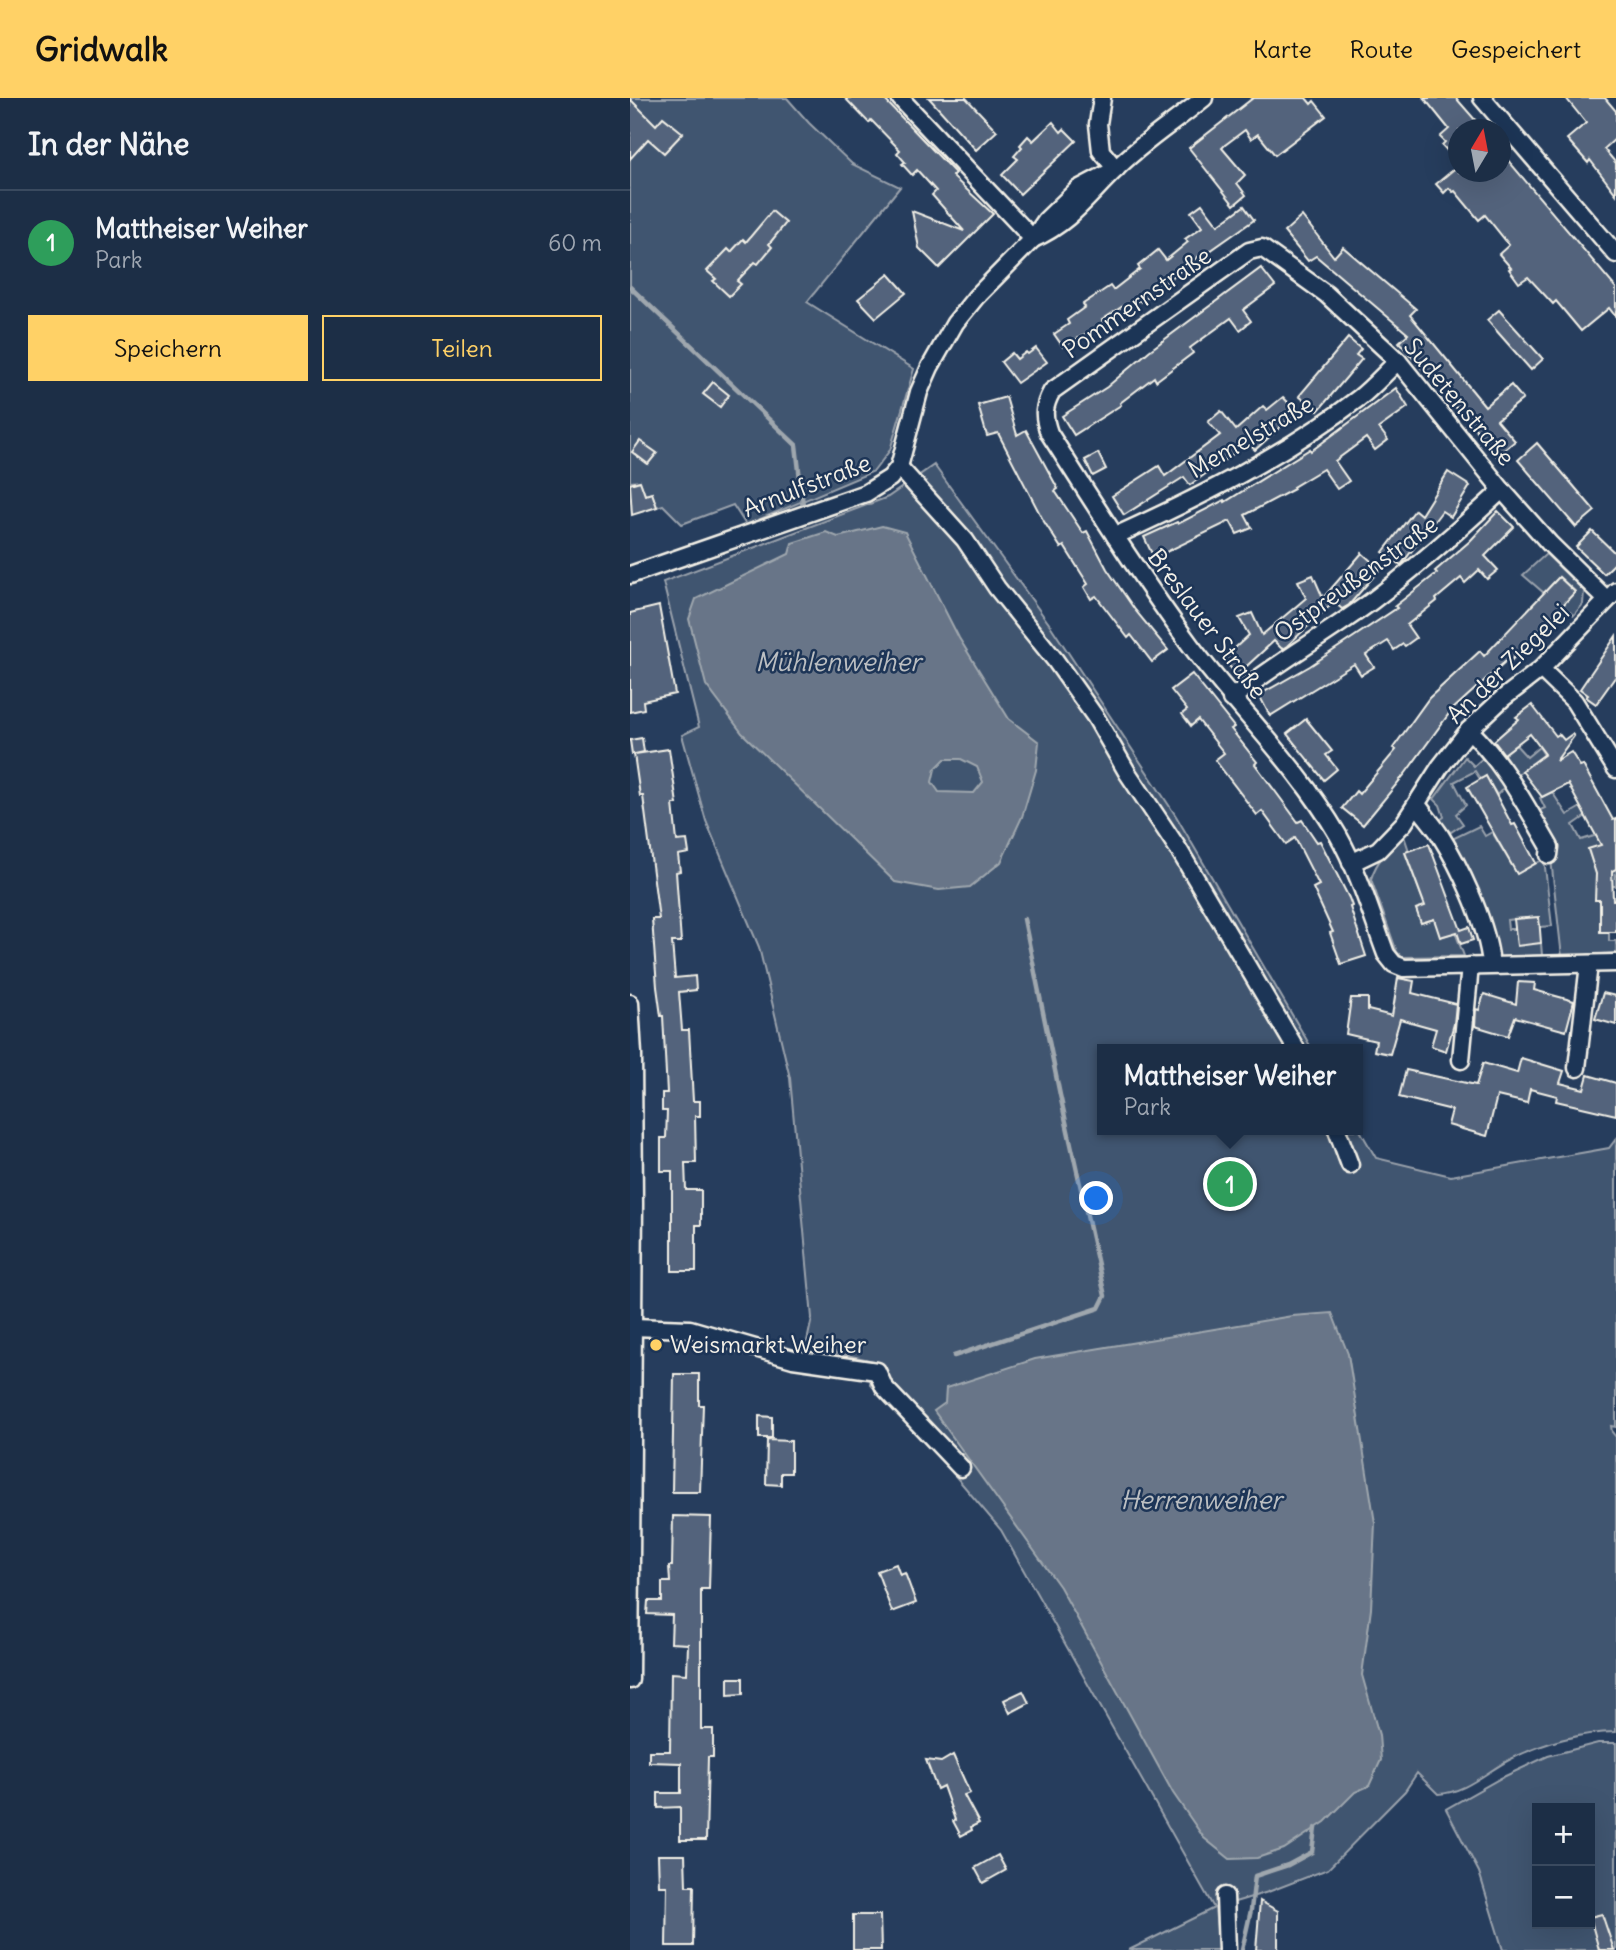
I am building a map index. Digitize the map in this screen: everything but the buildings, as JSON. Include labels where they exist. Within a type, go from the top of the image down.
[{"type":"street","points":[[900,98],[1033,239]]},
{"type":"street","points":[[1102,98],[1098,124],[1101,151],[1116,169]]},
{"type":"street","name":"Arnulfstraße","points":[[630,575],[866,493],[890,478],[899,467],[919,392],[944,339],[976,297],[1033,239],[1055,229],[1088,200],[1116,169],[1204,98]]},
{"type":"street","points":[[1482,98],[1616,254]]},
{"type":"street","name":"Sudetenstraße","points":[[1262,248],[1326,294],[1398,361],[1502,490],[1550,544],[1611,595]]},
{"type":"street","name":"Pommernstraße","points":[[1045,403],[1052,391],[1249,251],[1262,248]]},
{"type":"street","name":"Memelstraße","points":[[1115,536],[1266,458],[1361,396],[1398,361]]},
{"type":"street","name":"Breslauer Straße","points":[[1045,403],[1043,417],[1049,433],[1154,595],[1231,699],[1311,793],[1351,863],[1386,954],[1394,964],[1404,968],[1471,965]]},
{"type":"street","points":[[899,467],[965,540],[997,588],[1055,660],[1096,718],[1127,772],[1179,849],[1293,1044]]},
{"type":"street","name":"Ostpreußenstraße","points":[[1231,699],[1266,672],[1370,602],[1445,543],[1502,490]]},
{"type":"street","name":"An der Ziegelei","points":[[1351,863],[1378,850],[1404,822],[1440,767],[1469,730],[1502,699],[1541,669],[1611,595]]},
{"type":"street","points":[[1541,669],[1574,701],[1616,769]]},
{"type":"street","points":[[1469,730],[1510,778],[1550,847],[1549,855]]},
{"type":"street","points":[[1417,804],[1438,831],[1458,867],[1487,938],[1490,956]]},
{"type":"street","points":[[1461,1060],[1471,965],[1616,963]]},
{"type":"street","points":[[1577,1068],[1589,964]]},
{"type":"street","points":[[630,1003],[630,1680]]},
{"type":"street","points":[[1339,1135],[1350,1166]]},
{"type":"street","points":[[632,1327],[690,1329],[793,1359],[877,1371],[884,1387],[961,1468]]},
{"type":"street","points":[[1225,1896],[1227,1950]]},
{"type":"shaded area","points":[[630,98],[787,98],[852,164],[900,187],[807,302],[914,369],[890,450],[874,471],[746,525],[733,505],[682,524],[663,505],[657,507],[652,493],[645,495],[640,481],[630,482]]},
{"type":"shaded area","points":[[934,465],[1050,625],[1176,816],[1309,1044],[1097,1044],[1097,1135],[1363,1135],[1376,1158],[1451,1176],[1609,1148],[1616,1139],[1616,1427],[1611,1426],[1616,1437],[1616,1732],[1576,1736],[1536,1748],[1511,1759],[1467,1786],[1448,1793],[1438,1794],[1417,1773],[1405,1791],[1328,1869],[1268,1892],[1215,1908],[1219,1950],[1129,1950],[1214,1908],[1001,1530],[931,1447],[870,1384],[874,1361],[806,1346],[812,1318],[790,1078],[759,947],[706,821],[682,735],[699,727],[663,582],[888,497]]},
{"type":"shaded area","points":[[1546,554],[1584,591],[1583,604],[1574,615],[1562,606],[1575,591],[1559,577],[1544,593],[1523,575]]},
{"type":"shaded area","points":[[1516,745],[1527,757],[1539,747],[1550,764],[1533,763],[1514,777],[1499,758]]},
{"type":"shaded area","points":[[1486,755],[1508,783],[1497,795],[1486,777],[1480,779],[1475,771],[1454,782],[1466,805],[1456,814],[1463,824],[1451,832],[1436,823],[1444,817],[1440,805],[1434,799],[1465,757],[1474,766]]},
{"type":"shaded area","points":[[1552,792],[1567,815],[1581,807],[1586,816],[1573,825],[1581,840],[1604,833],[1607,844],[1588,850],[1594,867],[1603,864],[1606,873],[1616,869],[1616,886],[1596,886],[1596,900],[1600,900],[1600,932],[1609,932],[1609,941],[1616,941],[1616,953],[1562,957],[1551,859],[1558,850],[1536,812],[1545,808],[1540,798]]},
{"type":"shaded area","points":[[1479,826],[1485,836],[1492,832],[1517,874],[1544,859],[1552,926],[1540,927],[1538,917],[1507,920],[1508,929],[1515,929],[1517,945],[1541,943],[1542,955],[1493,958],[1448,841]]},
{"type":"shaded area","points":[[1404,836],[1409,851],[1405,853],[1425,906],[1416,909],[1421,923],[1434,919],[1441,937],[1455,932],[1464,956],[1402,957],[1397,952],[1371,879],[1384,855]]},
{"type":"shaded area","points":[[1598,1743],[1616,1743],[1616,1950],[1503,1950],[1479,1872],[1446,1809],[1501,1778],[1548,1756]]},
{"type":"water","name":"Mühlenweiher","points":[[882,526],[905,532],[959,638],[1009,719],[1039,742],[1036,770],[1022,817],[1001,862],[970,887],[939,890],[895,882],[742,733],[706,685],[689,619],[696,599],[789,554],[792,543],[826,532],[838,537]],"holes":[[[945,759],[961,759],[977,767],[983,782],[974,793],[939,792],[932,782],[935,769]]]},
{"type":"water","name":"Herrenweiher","points":[[1332,1313],[1348,1354],[1375,1523],[1371,1609],[1362,1675],[1379,1735],[1381,1760],[1369,1786],[1355,1792],[1325,1822],[1284,1849],[1257,1858],[1230,1859],[1204,1838],[1173,1793],[1060,1587],[934,1411],[945,1403],[946,1388],[1035,1359],[1292,1316]]},
{"type":"waterway","points":[[630,287],[796,445],[803,505]]},
{"type":"waterway","points":[[954,1356],[1099,1308],[1105,1296],[1024,919]]},
{"type":"waterway","points":[[1242,1950],[1255,1876],[1288,1865],[1312,1852],[1315,1828]]},
{"type":"place","name":"Mattheiser Weiher","points":[[1230,1184]]},
{"type":"place","name":"Weismarkt Weiher","points":[[656,1345]]}]
